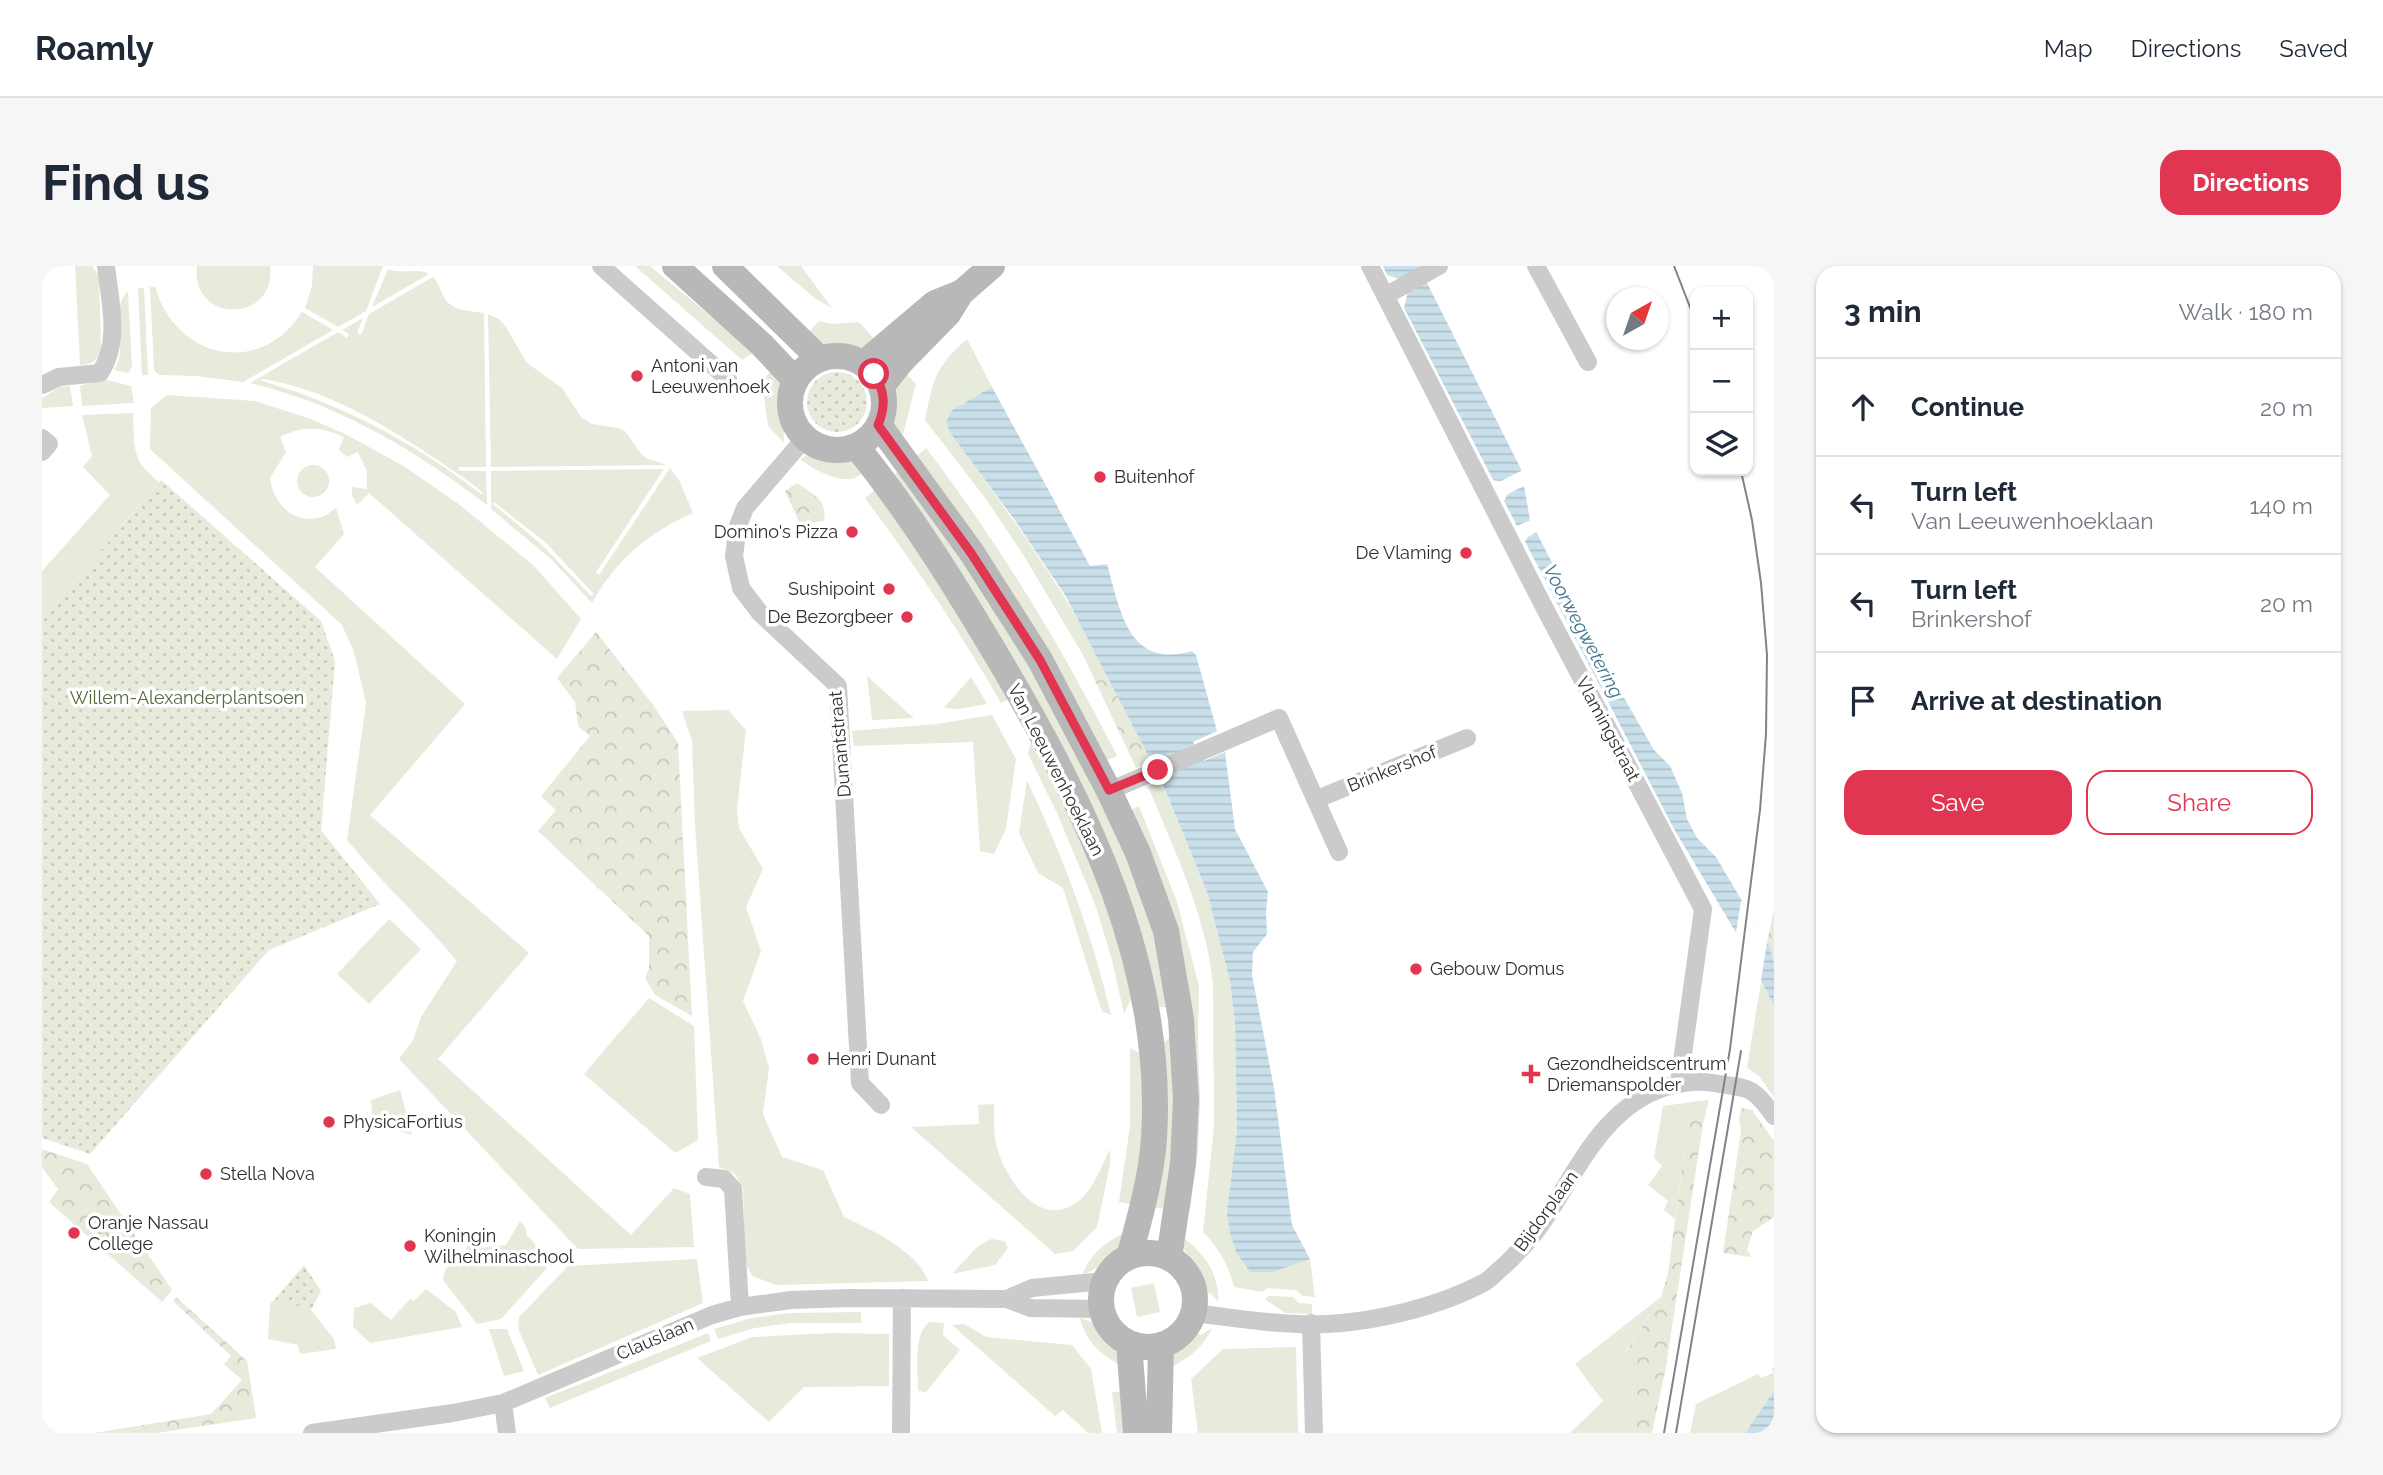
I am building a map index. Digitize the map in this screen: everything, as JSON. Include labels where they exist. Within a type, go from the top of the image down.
[{"type":"street","points":[[42,385],[59,377],[100,373],[109,360],[114,339],[106,266]]},
{"type":"street","points":[[601,266],[728,379]]},
{"type":"street","points":[[617,280],[629,266]]},
{"type":"street","points":[[675,266],[762,345],[795,380]]},
{"type":"street","points":[[725,266],[820,359]]},
{"type":"street","points":[[881,387],[901,362],[948,314],[961,293],[992,266]]},
{"type":"street","name":"Vlamingstraat","points":[[1370,266],[1389,294],[1542,603],[1703,909],[1679,1083]]},
{"type":"street","points":[[1536,266],[1588,362]]},
{"type":"street","points":[[1389,294],[1435,268]]},
{"type":"street","points":[[863,364],[935,303],[961,293]]},
{"type":"street","points":[[842,356],[863,364],[874,374],[881,387],[884,402],[878,425],[869,437],[856,446],[843,450],[816,445],[805,438],[795,425],[790,410],[790,395],[795,380],[806,367],[820,359],[842,356]]},
{"type":"street","name":"Van Leeuwenhoeklaan","points":[[878,425],[971,553],[1040,660],[1109,790],[1138,853],[1166,931],[1181,1019],[1185,1099],[1183,1163],[1169,1258]]},
{"type":"street","points":[[42,438],[49,444],[42,452]]},
{"type":"street","name":"Dunantstraat","points":[[805,438],[745,508],[738,526],[734,556],[741,588],[760,613],[838,686],[860,1083],[881,1105]]},
{"type":"street","name":"Van Leeuwenhoeklaan","points":[[856,446],[947,572],[1025,704],[1090,827],[1128,926],[1149,1023],[1154,1139],[1140,1218],[1129,1257]]},
{"type":"street","points":[[1109,790],[1279,718],[1339,852]]},
{"type":"street","name":"Brinkershof","points":[[1317,799],[1467,738]]},
{"type":"street","points":[[1679,1083],[1707,1082],[1751,1089],[1774,1115]]},
{"type":"street","name":"Bijdorplaan","points":[[1194,1312],[1326,1324],[1376,1318],[1436,1302],[1487,1281],[1519,1252],[1535,1233],[1598,1136],[1619,1113],[1642,1097],[1679,1083]]},
{"type":"street","points":[[706,1177],[724,1179],[733,1189],[740,1307]]},
{"type":"street","points":[[1149,1253],[1169,1258],[1178,1264],[1191,1281],[1195,1291],[1194,1312],[1187,1327],[1176,1339],[1150,1348],[1129,1344],[1108,1326],[1101,1309],[1104,1281],[1114,1267],[1129,1257],[1149,1253]]},
{"type":"street","name":"Clauslaan","points":[[1007,1299],[1032,1288],[1104,1281]]},
{"type":"street","points":[[901,1433],[902,1298]]},
{"type":"street","name":"Clauslaan","points":[[312,1433],[453,1413],[503,1403],[712,1315],[740,1307],[791,1300],[902,1298],[1007,1299],[1031,1308],[1101,1309]]},
{"type":"street","points":[[1311,1323],[1314,1433]]},
{"type":"street","points":[[1129,1344],[1136,1433]]},
{"type":"street","points":[[1159,1433],[1161,1346]]},
{"type":"street","points":[[503,1403],[507,1433]]},
{"type":"green space","points":[[75,266],[92,266],[99,276],[101,350],[93,362],[80,365]]},
{"type":"green space","points":[[197,266],[270,266],[269,285],[261,299],[248,307],[234,310],[219,307],[206,299],[198,285]]},
{"type":"green space","points":[[313,266],[383,266],[366,311],[338,327],[305,308],[312,286]]},
{"type":"green space","points":[[635,266],[650,266],[754,352],[742,360]]},
{"type":"green space","points":[[777,266],[801,266],[832,308],[816,299]]},
{"type":"green space","points":[[388,269],[419,271],[429,274],[372,307]]},
{"type":"green space","points":[[433,277],[449,304],[459,309],[484,313],[486,467],[459,467],[459,471],[486,471],[487,505],[432,466],[375,431],[314,403],[250,383],[338,332],[347,338],[349,334],[342,330],[363,318],[357,333],[361,335],[369,314]],"holes":[[[262,379],[286,384],[332,400],[377,422],[439,461],[483,493],[377,427],[321,401]]]},
{"type":"green space","points":[[150,287],[155,287],[166,311],[181,331],[200,344],[221,351],[243,352],[264,346],[284,333],[302,312],[333,330],[243,382],[159,375],[154,370]]},
{"type":"green space","points":[[138,288],[144,288],[148,375],[142,375]]},
{"type":"green space","points":[[128,291],[132,367],[128,373],[114,370],[120,350],[120,308]]},
{"type":"green space","points":[[488,314],[499,319],[506,327],[527,363],[562,388],[581,417],[592,424],[625,431],[642,455],[667,465],[491,467]]},
{"type":"green space","points":[[819,321],[832,324],[859,322],[878,343],[850,349],[822,344],[806,335]]},
{"type":"green space","points":[[967,339],[992,387],[952,410],[947,423],[951,434],[1025,538],[1077,618],[1093,646],[1083,655],[1024,556],[986,499],[925,420],[937,375],[948,358]]},
{"type":"green space","points":[[773,368],[782,384],[784,443],[768,426],[762,382]]},
{"type":"green space","points":[[902,369],[916,384],[902,438],[893,422],[891,405]]},
{"type":"green space","points":[[831,372],[843,372],[862,385],[867,402],[865,414],[854,427],[843,432],[831,432],[812,419],[807,408],[807,396],[820,377]]},
{"type":"green space","points":[[103,379],[131,386],[134,403],[82,406],[80,386]]},
{"type":"green space","points":[[70,386],[73,406],[42,408],[42,398],[60,387]]},
{"type":"green space","points":[[167,395],[255,401],[311,419],[347,435],[405,467],[460,505],[534,566],[581,619],[557,659],[369,493],[357,505],[352,495],[352,487],[367,489],[367,471],[358,452],[347,457],[339,450],[344,437],[328,431],[305,429],[280,437],[286,452],[270,478],[275,496],[286,510],[302,518],[323,516],[336,508],[344,534],[315,567],[465,704],[370,815],[529,953],[438,1059],[631,1235],[674,1188],[690,1194],[694,1247],[578,1249],[399,1059],[413,1040],[421,1017],[457,961],[347,840],[366,703],[354,652],[342,625],[150,449],[151,408]]},
{"type":"green space","points":[[133,413],[136,452],[143,466],[159,482],[42,620],[42,571],[110,495],[83,467],[92,456],[82,415]]},
{"type":"green space","points":[[926,448],[1029,598],[1117,756],[1102,762],[913,459]]},
{"type":"green space","points":[[811,453],[853,461],[866,470],[852,479],[831,476],[800,459]]},
{"type":"green space","points":[[313,465],[324,470],[329,481],[324,492],[313,497],[302,492],[297,481],[302,470]]},
{"type":"green space","points":[[903,467],[1031,655],[1137,877],[1172,994],[1168,1007],[1159,1007],[1134,921],[890,478]]},
{"type":"green space","points":[[670,468],[680,482],[693,513],[662,529],[635,549],[611,574],[592,603],[551,559],[491,509],[491,471],[664,469],[596,572],[599,575]],"holes":[[[494,502],[546,543],[594,594],[591,596],[542,545],[493,504]]]},
{"type":"green space","name":"Willem-Alexanderplantsoen","points":[[161,480],[321,621],[335,661],[321,830],[380,904],[269,950],[90,1154],[42,1138],[42,620]]},
{"type":"green space","points":[[797,483],[821,502],[824,521],[800,524],[785,491]]},
{"type":"green space","points":[[880,486],[1010,699],[1001,703],[936,598],[865,498]]},
{"type":"green space","points":[[596,632],[654,706],[678,743],[692,1016],[655,995],[645,978],[649,969],[649,936],[538,831],[556,810],[541,796],[590,736],[578,726],[575,702],[557,678]]},
{"type":"green space","points":[[1093,646],[1152,761],[1136,768],[1083,655]]},
{"type":"green space","points":[[867,676],[908,713],[914,718],[872,720]]},
{"type":"green space","points":[[971,677],[987,704],[959,709],[944,708]]},
{"type":"green space","points":[[728,710],[746,730],[737,809],[739,828],[763,869],[746,907],[761,951],[743,1001],[761,1039],[769,1068],[763,1114],[782,1157],[823,1170],[844,1217],[904,1251],[923,1270],[928,1281],[776,1285],[752,1276],[745,1261],[743,1189],[735,1174],[719,1167],[695,825],[692,741],[682,711]]},
{"type":"green space","points":[[992,715],[1016,759],[1006,829],[994,854],[980,851],[973,742],[854,746],[852,731],[937,724]]},
{"type":"green space","points":[[1033,734],[1072,799],[1134,992],[1124,1014],[1112,960],[1095,904],[1057,813],[1028,754]]},
{"type":"green space","points":[[1027,780],[1075,896],[1111,1015],[1103,1012],[1100,1006],[1063,888],[1038,873],[1019,833]]},
{"type":"green space","points":[[1161,781],[1207,892],[1230,981],[1235,1023],[1237,1130],[1234,1162],[1250,1272],[1273,1272],[1310,1259],[1315,1297],[1303,1296],[1296,1290],[1268,1288],[1262,1292],[1234,1287],[1223,1258],[1203,1232],[1214,1127],[1213,984],[1204,933],[1196,908],[1148,786]]},
{"type":"green space","points":[[1139,806],[1177,902],[1199,986],[1200,1102],[1198,1150],[1190,1211],[1184,1210],[1193,1104],[1125,813]]},
{"type":"green space","points":[[1774,910],[1774,963],[1767,942]]},
{"type":"green space","points":[[389,919],[421,949],[369,1004],[337,974]]},
{"type":"green space","points":[[1761,982],[1774,1006],[1774,1097],[1759,1076],[1747,1068]]},
{"type":"green space","points":[[649,998],[694,1026],[698,1140],[675,1153],[584,1074]]},
{"type":"green space","points":[[1170,1038],[1177,1043],[1168,1209],[1150,1207],[1162,1043]]},
{"type":"green space","points":[[1130,1048],[1143,1055],[1149,1082],[1135,1205],[1119,1202],[1130,1126]]},
{"type":"green space","points":[[400,1090],[412,1135],[373,1124],[371,1100]]},
{"type":"green space","points":[[1706,1100],[1698,1104],[1689,1116],[1675,1219],[1664,1210],[1668,1201],[1648,1185],[1662,1166],[1654,1158],[1663,1106]]},
{"type":"green space","points":[[1709,1100],[1703,1124],[1666,1367],[1652,1433],[1626,1433],[1631,1417],[1634,1376],[1625,1353],[1661,1297],[1668,1273],[1689,1116],[1698,1104]]},
{"type":"green space","points":[[994,1104],[997,1147],[1008,1174],[1027,1198],[1039,1206],[1052,1210],[1066,1208],[1080,1200],[1094,1183],[1110,1149],[1110,1165],[1097,1227],[1073,1251],[1055,1254],[911,1127],[979,1124],[978,1105]]},
{"type":"green space","points":[[1741,1108],[1752,1110],[1774,1141],[1774,1217],[1753,1231],[1747,1249],[1751,1257],[1723,1253],[1741,1131]]},
{"type":"green space","points":[[42,1149],[87,1164],[172,1290],[162,1302],[49,1202],[58,1189],[42,1167]]},
{"type":"green space","points":[[520,1221],[547,1268],[501,1319],[477,1324],[443,1280],[445,1270],[472,1242],[478,1248],[506,1245]]},
{"type":"green space","points":[[1128,1232],[1121,1246],[1110,1258],[1083,1274],[1090,1260],[1101,1248]]},
{"type":"green space","points":[[991,1239],[1005,1241],[1008,1248],[995,1265],[952,1274],[977,1247]]},
{"type":"green space","points":[[1185,1239],[1210,1266],[1218,1292],[1218,1302],[1211,1293],[1205,1294],[1199,1275],[1183,1247]]},
{"type":"green space","points":[[697,1259],[703,1303],[538,1375],[518,1328],[519,1317],[568,1266]]},
{"type":"green space","points":[[304,1265],[321,1291],[311,1310],[275,1299]]},
{"type":"green space","points":[[1154,1283],[1160,1312],[1137,1317],[1131,1288]]},
{"type":"green space","points":[[426,1289],[456,1312],[462,1327],[370,1343],[353,1327],[354,1308],[371,1303],[391,1320],[410,1299],[414,1301]]},
{"type":"green space","points":[[1269,1296],[1293,1297],[1299,1303],[1312,1304],[1312,1314],[1285,1313],[1265,1299]]},
{"type":"green space","points":[[176,1297],[247,1361],[256,1418],[156,1433],[94,1433],[211,1414],[242,1380],[224,1364],[231,1356],[173,1301]]},
{"type":"green space","points":[[1661,1297],[1625,1352],[1634,1376],[1631,1417],[1626,1433],[1570,1433],[1603,1401],[1575,1364]]},
{"type":"green space","points":[[275,1299],[311,1310],[334,1339],[336,1349],[300,1354],[298,1345],[268,1339],[270,1304]]},
{"type":"green space","points":[[861,1312],[861,1323],[790,1323],[755,1328],[718,1339],[714,1329],[752,1318],[789,1313]]},
{"type":"green space","points":[[1080,1318],[1087,1320],[1106,1336],[1122,1366],[1095,1347]]},
{"type":"green space","points":[[930,1322],[944,1323],[943,1335],[960,1350],[926,1392],[918,1391],[918,1353],[921,1334]]},
{"type":"green space","points":[[964,1324],[986,1337],[1072,1345],[1091,1369],[1102,1433],[1088,1433],[1063,1410],[1055,1416],[952,1325]]},
{"type":"green space","points":[[489,1329],[507,1329],[524,1371],[504,1376]]},
{"type":"green space","points":[[1210,1329],[1204,1342],[1194,1352],[1169,1368],[1174,1354],[1195,1332],[1201,1335]]},
{"type":"green space","points":[[708,1333],[711,1341],[550,1408],[545,1398]]},
{"type":"green space","points":[[832,1333],[889,1334],[889,1386],[804,1387],[769,1422],[697,1358],[752,1337]]},
{"type":"green space","points":[[1296,1347],[1298,1433],[1198,1433],[1191,1379],[1223,1349]]},
{"type":"green space","points":[[1774,1367],[1774,1391],[1745,1433],[1690,1433],[1696,1404],[1758,1374],[1761,1378],[1773,1373]]},
{"type":"green space","points":[[1112,1392],[1125,1392],[1130,1433],[1117,1433]]},
{"type":"water","points":[[1383,266],[1418,266],[1421,271],[1402,280],[1387,275]]},
{"type":"water","name":"Voorwegwetering","points":[[1426,281],[1521,469],[1530,520],[1604,663],[1654,750],[1670,766],[1682,793],[1687,819],[1697,838],[1716,857],[1770,948],[1774,963],[1774,1006],[1735,931],[1674,829],[1404,308],[1408,291]]},
{"type":"water","points":[[992,387],[1090,566],[1107,564],[1130,631],[1140,644],[1154,652],[1171,655],[1192,651],[1196,655],[1217,731],[1193,742],[1204,761],[1225,752],[1235,829],[1268,892],[1267,934],[1253,952],[1252,975],[1274,1088],[1292,1225],[1310,1259],[1273,1272],[1250,1272],[1237,1254],[1230,1233],[1227,1213],[1237,1130],[1235,1023],[1230,981],[1207,892],[1161,780],[1065,595],[1014,519],[951,434],[946,422],[952,410]]},
{"type":"water","points":[[1774,1391],[1774,1433],[1745,1433]]},
{"type":"pier","points":[[1523,470],[1526,485],[1508,494],[1502,504],[1490,480],[1501,481]]},
{"type":"pier","points":[[1531,520],[1537,532],[1523,544],[1514,527]]},
{"type":"pier","points":[[1741,900],[1767,942],[1760,987],[1735,939]]},
{"type":"tram line","points":[[1674,266],[1690,307]]},
{"type":"tram line","points":[[1664,1433],[1730,1049],[1760,810],[1766,734],[1767,655],[1761,583],[1742,476]]},
{"type":"tram line","points":[[1676,1433],[1741,1051]]},
{"type":"place","name":"Antoni van Leeuwenhoek","points":[[637,376]]},
{"type":"place","name":"Buitenhof","points":[[1100,477]]},
{"type":"place","name":"Domino's Pizza","points":[[852,532]]},
{"type":"place","name":"De Vlaming","points":[[1466,553]]},
{"type":"place","name":"Sushipoint","points":[[889,589]]},
{"type":"place","name":"De Bezorgbeer","points":[[907,617]]},
{"type":"place","name":"Gebouw Domus","points":[[1416,969]]},
{"type":"place","name":"Henri Dunant","points":[[813,1059]]},
{"type":"place","name":"Gezondheidscentrum Driemanspolder","points":[[1531,1074]]},
{"type":"place","name":"PhysicaFortius","points":[[329,1122]]},
{"type":"place","name":"Stella Nova","points":[[206,1174]]},
{"type":"place","name":"Oranje Nassau College","points":[[74,1233]]},
{"type":"place","name":"Koningin Wilhelminaschool","points":[[410,1246]]},
{"type":"route","points":[[874,374],[881,387],[884,402],[878,425],[971,553],[1040,660],[1109,790],[1158,770]]}]
